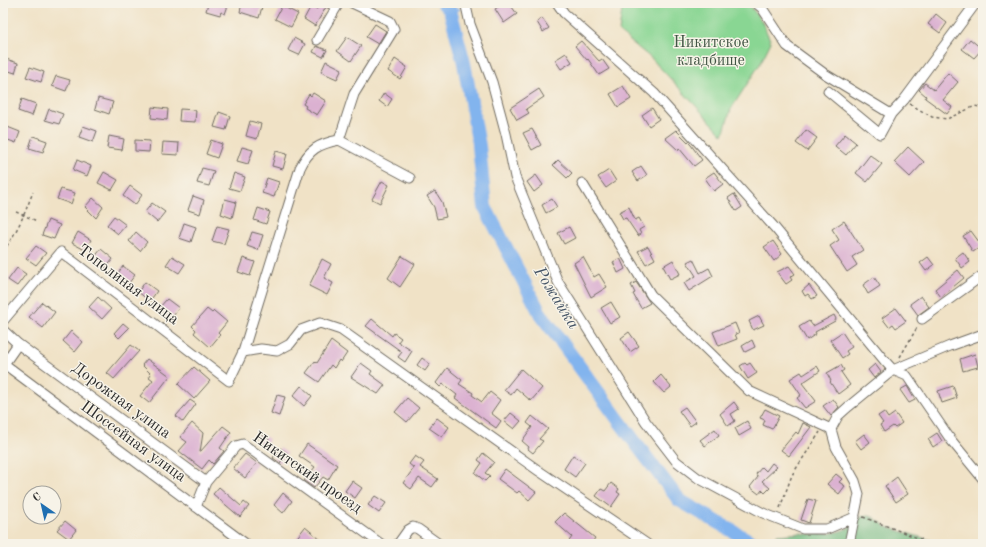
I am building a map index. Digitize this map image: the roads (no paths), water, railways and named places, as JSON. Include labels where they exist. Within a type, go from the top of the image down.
[{"type":"street","points":[[317,40],[339,3]]},
{"type":"street","points":[[339,140],[354,94],[394,28],[390,21],[352,3]]},
{"type":"street","points":[[468,3],[466,6],[470,24],[492,82],[506,134],[514,177],[558,282],[650,428],[676,461],[698,478],[763,513],[803,529],[827,529],[855,517]]},
{"type":"street","points":[[557,3],[564,13],[654,94],[775,228],[893,370],[907,376],[951,440],[983,479]]},
{"type":"street","points":[[756,3],[762,8],[787,46],[825,74],[891,114]]},
{"type":"street","points":[[828,91],[880,134],[891,114],[911,92],[976,3]]},
{"type":"street","points":[[410,178],[339,140],[324,143],[306,155],[300,168],[243,352],[261,349],[277,351],[290,344],[301,330],[320,323],[341,330],[539,471],[647,544]]},
{"type":"street","points":[[582,183],[651,295],[749,391],[828,427],[836,447],[855,481],[859,494],[849,544]]},
{"type":"street","name":"Тополиная улица","points":[[3,321],[61,252],[229,381],[243,352]]},
{"type":"street","points":[[922,319],[983,274]]},
{"type":"street","points":[[3,330],[18,344],[4,364]]},
{"type":"street","points":[[828,427],[848,407],[893,370],[983,334]]},
{"type":"street","name":"Дорожная улица","points":[[18,344],[206,482]]},
{"type":"street","name":"Шоссейная улица","points":[[4,364],[246,544]]},
{"type":"street","name":"Никитский проезд","points":[[196,507],[206,482],[236,446],[242,444],[382,544]]},
{"type":"street","points":[[398,544],[408,530],[413,527],[439,544]]},
{"type":"waterway","name":"Рожайка","points":[[443,3],[450,10],[464,63],[479,146],[485,207],[540,313],[679,500],[755,544]]},
{"type":"waterway","points":[[450,10],[455,11],[459,9]]},
{"type":"park label","name":"Никитское кладбище","points":[[711,52]]}]
